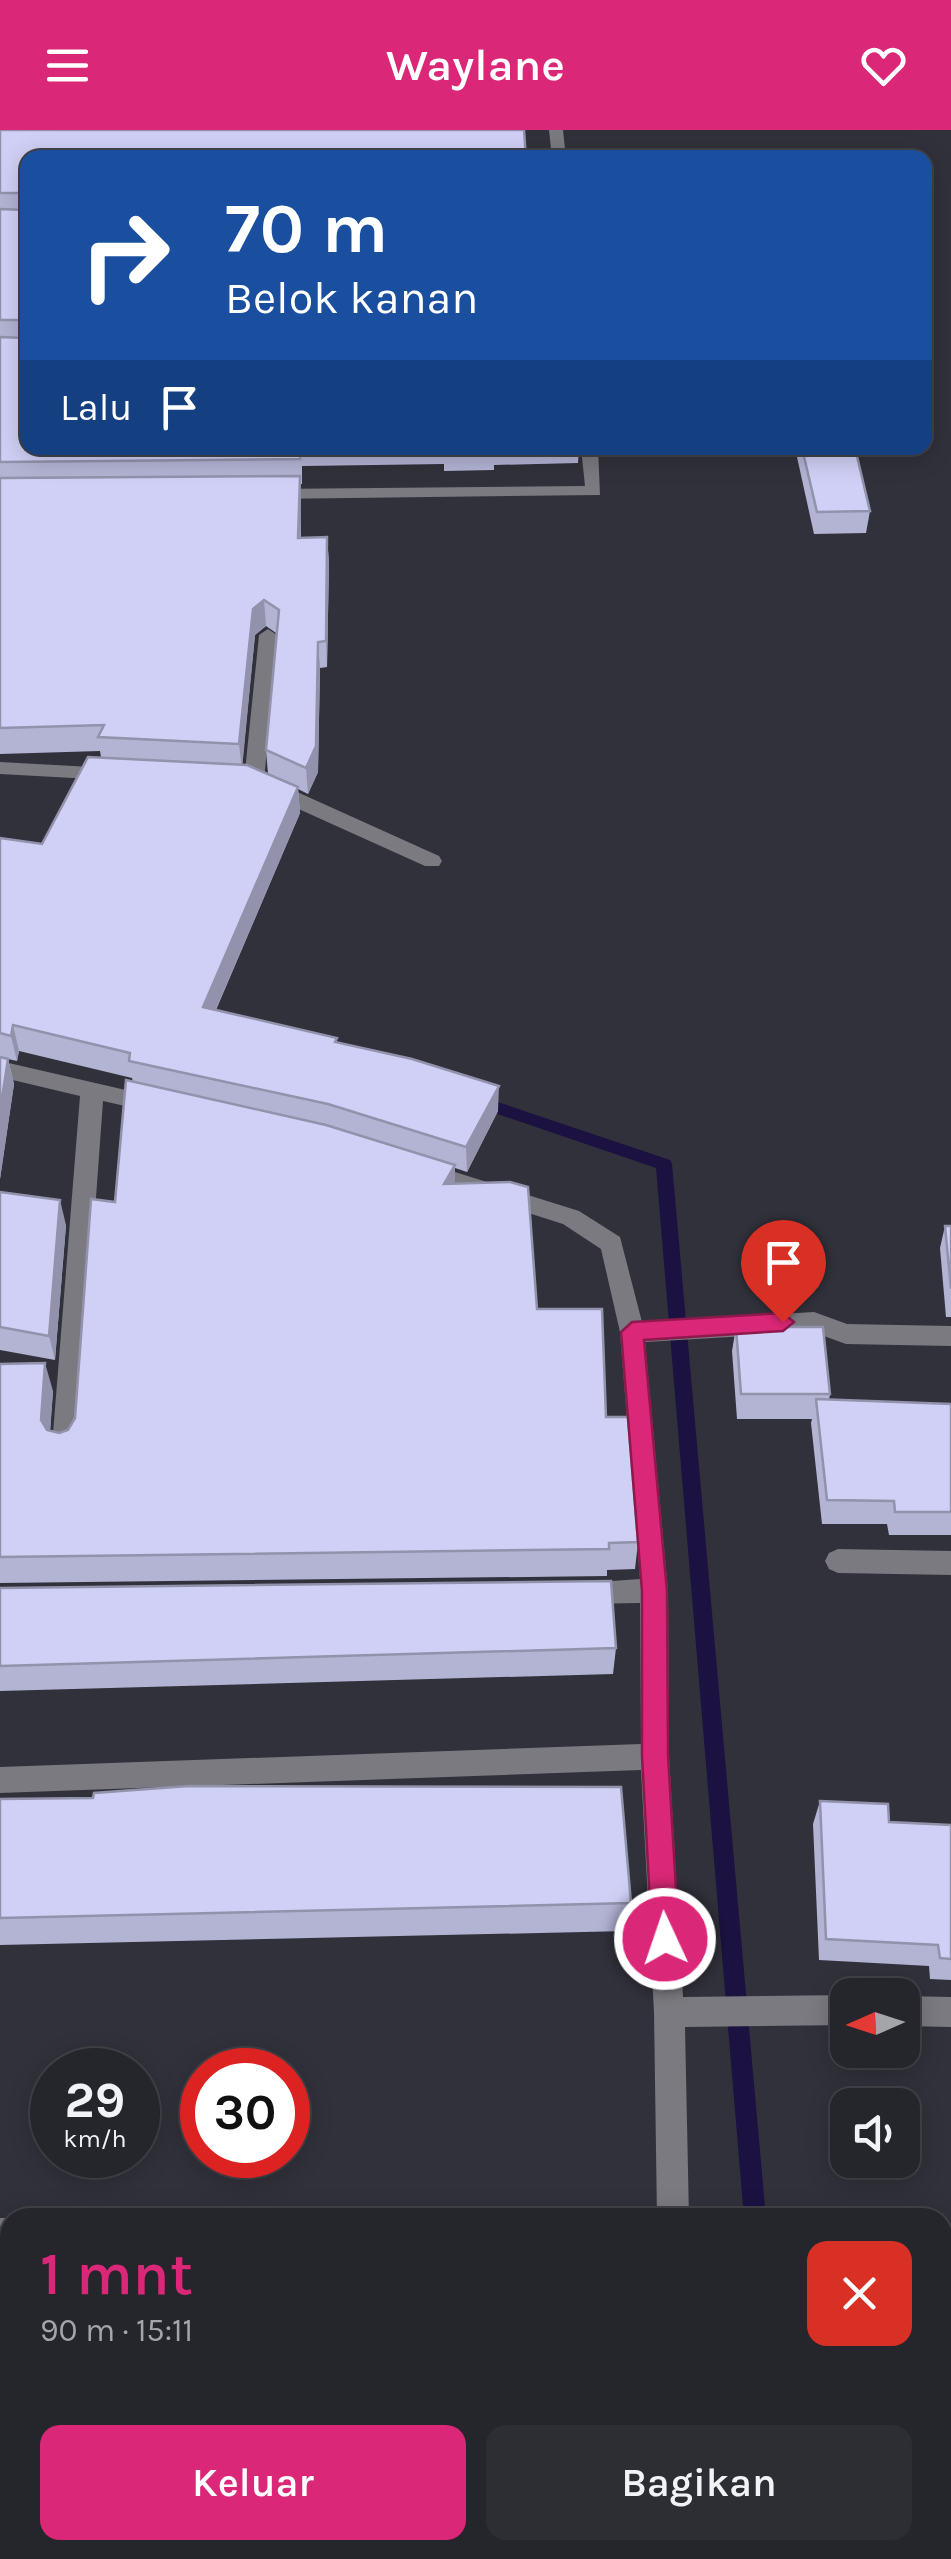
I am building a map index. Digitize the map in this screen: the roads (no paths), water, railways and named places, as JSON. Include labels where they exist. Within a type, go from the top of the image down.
[{"type":"street","points":[[255,494],[594,491],[590,455]]},
{"type":"street","points":[[268,635],[244,780],[432,861]]},
{"type":"street","points":[[0,768],[141,776]]},
{"type":"street","points":[[0,1069],[183,1111]]},
{"type":"street","points":[[65,1446],[92,1092]]},
{"type":"street","points":[[403,1165],[571,1217],[611,1244],[642,1332],[654,1591],[655,1756],[681,2011],[673,2208]]},
{"type":"street","points":[[642,1332],[814,1322],[846,1334],[951,1336]]},
{"type":"street","points":[[838,1561],[951,1563]]},
{"type":"street","points":[[555,1592],[654,1591]]},
{"type":"street","points":[[0,1780],[655,1756]]},
{"type":"street","points":[[681,2011],[830,2010]]},
{"type":"street","points":[[920,2011],[951,2012]]},
{"type":"waterway","points":[[477,1101],[664,1164],[754,2208]]}]
